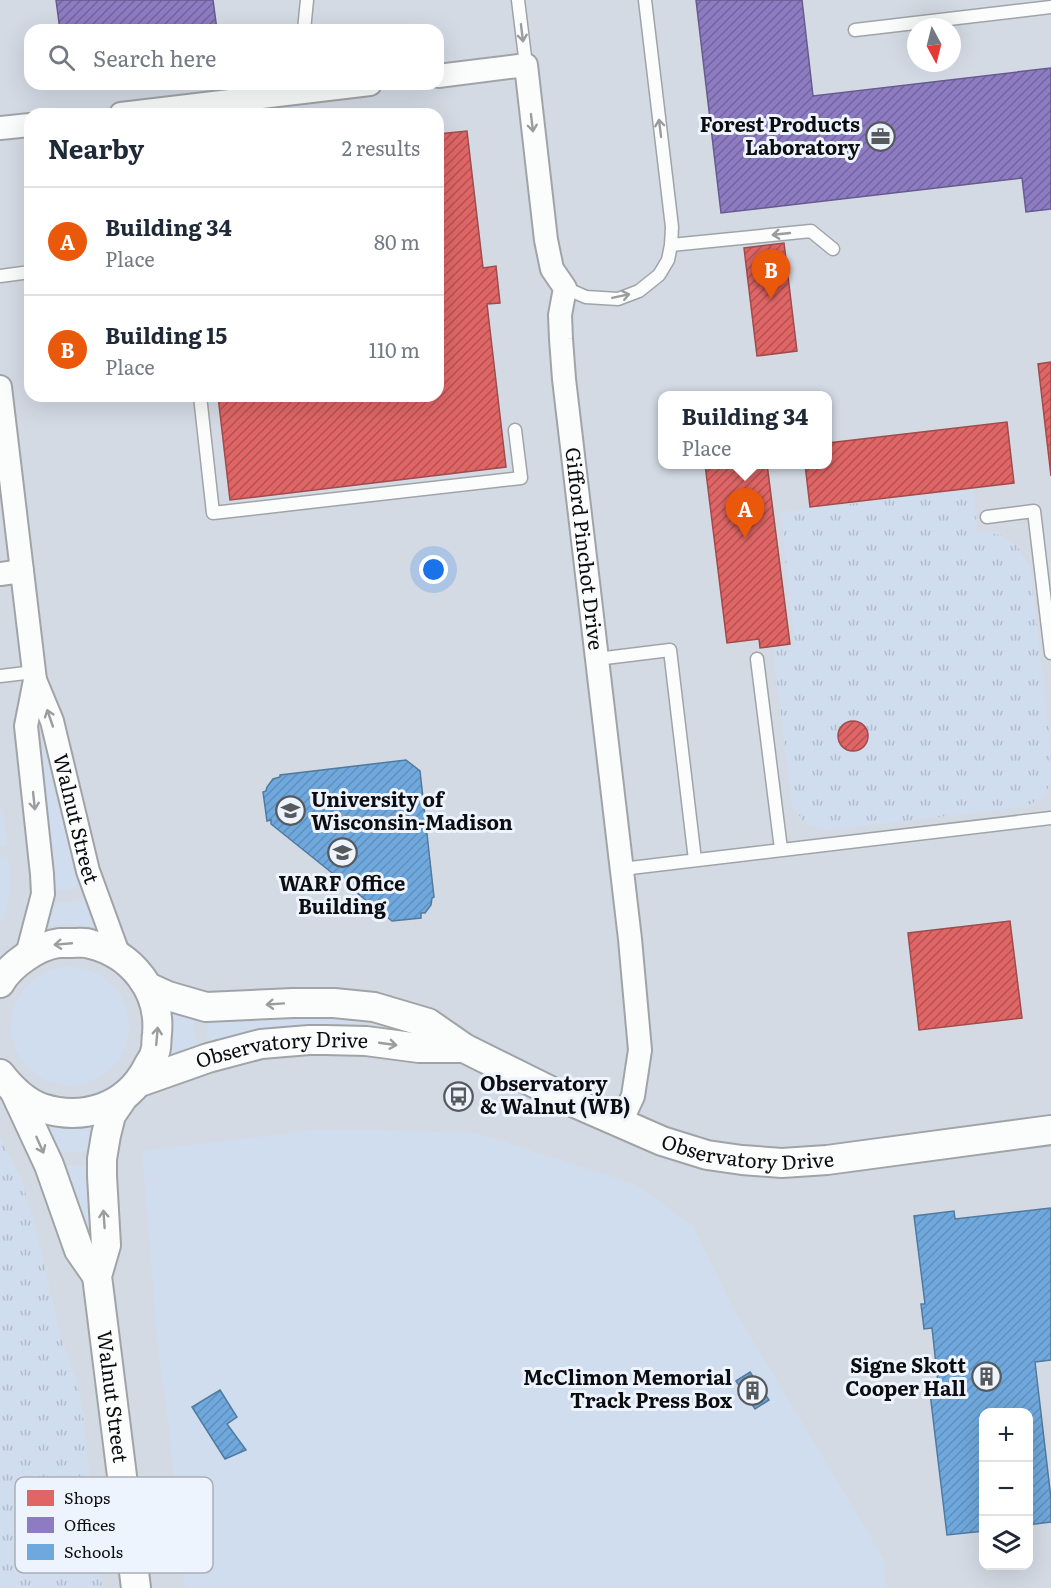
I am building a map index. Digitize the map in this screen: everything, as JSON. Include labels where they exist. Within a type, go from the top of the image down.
[{"type":"street","points":[[444,75],[526,65],[546,240],[552,269],[565,288]]},
{"type":"street","points":[[163,108],[288,90]]},
{"type":"street","points":[[0,128],[24,126]]},
{"type":"street","name":"Gifford Pinchot Drive","points":[[565,288],[560,315],[561,339],[630,939],[640,1050],[633,1095],[620,1124]]},
{"type":"street","name":"Walnut Street","points":[[0,387],[11,573],[34,676],[52,721],[88,871],[119,956]]},
{"type":"street","name":"Walnut Street","points":[[27,955],[43,894],[26,726],[34,676]]},
{"type":"street","points":[[1,978],[27,955],[58,943],[89,943],[119,956],[136,969],[148,987]]},
{"type":"street","name":"Walnut Street","points":[[122,1477],[97,1276],[106,1245],[102,1159],[111,1115],[132,1089],[155,1052],[158,1019],[148,987]]},
{"type":"street","name":"Observatory Drive","points":[[148,987],[168,996],[206,1007],[334,1003],[374,1007],[428,1023],[464,1048],[620,1124],[662,1141],[707,1155],[782,1163],[827,1160],[1051,1130]]},
{"type":"street","name":"Observatory Drive","points":[[7,1083],[40,1107],[69,1114],[98,1110],[132,1089],[208,1058],[261,1044],[326,1040],[366,1041],[419,1048],[464,1048]]},
{"type":"street","name":"Walnut Street","points":[[7,1083],[49,1165],[79,1250],[97,1276]]},
{"type":"street","name":"Walnut Street","points":[[134,1573],[136,1588]]},
{"type":"lane","points":[[305,24],[307,0]]},
{"type":"lane","points":[[518,0],[526,65]]},
{"type":"lane","points":[[565,288],[586,297],[618,299],[639,291],[659,275],[668,260],[672,227],[645,0]]},
{"type":"lane","points":[[855,30],[1051,7]]},
{"type":"lane","points":[[671,245],[811,231],[833,249]]},
{"type":"lane","points":[[0,276],[24,273]]},
{"type":"lane","points":[[201,402],[213,513],[521,478],[515,430]]},
{"type":"lane","points":[[987,517],[1034,511],[1051,652]]},
{"type":"lane","points":[[597,659],[670,651],[695,860]]},
{"type":"lane","points":[[757,659],[781,849]]},
{"type":"lane","points":[[0,676],[34,676]]},
{"type":"lane","points":[[622,869],[1051,818]]},
{"type":"shaded area","points":[[0,0],[1051,0],[1051,1588],[0,1588]]},
{"type":"green space","points":[[973,490],[977,531],[1000,535],[1017,546],[1030,568],[1051,750],[1051,783],[1042,798],[1025,807],[827,830],[804,823],[792,804],[773,649],[795,646],[780,512]]},
{"type":"green space","points":[[45,748],[78,887],[70,890],[53,889],[40,749]]},
{"type":"green space","points":[[0,808],[2,808],[7,846],[0,845]]},
{"type":"green space","points":[[0,856],[8,858],[10,884],[8,900],[0,925]]},
{"type":"green space","points":[[83,899],[93,926],[59,924],[47,926],[53,903]]},
{"type":"green space","points":[[70,967],[93,971],[112,984],[125,1003],[129,1026],[125,1049],[112,1068],[93,1081],[70,1085],[47,1081],[28,1068],[15,1049],[11,1026],[15,1003],[28,984],[47,971]]},
{"type":"green space","points":[[172,1011],[195,1018],[197,1046],[169,1057],[174,1034]]},
{"type":"green space","points":[[269,1014],[368,1018],[367,1023],[320,1024],[276,1029],[209,1044],[208,1020]]},
{"type":"green space","points":[[92,1126],[87,1151],[58,1154],[45,1128],[76,1129]]},
{"type":"green space","points":[[323,1129],[477,1133],[634,1184],[692,1225],[732,1306],[883,1558],[886,1588],[185,1588],[184,1573],[213,1573],[213,1477],[174,1477],[159,1359],[142,1151]]},
{"type":"green space","points":[[0,1138],[21,1178],[35,1226],[62,1341],[78,1385],[90,1477],[15,1477],[15,1573],[100,1573],[102,1588],[0,1588]]},
{"type":"green space","points":[[87,1166],[91,1223],[84,1224],[63,1167]]},
{"type":"building: Shops","points":[[467,131],[483,268],[496,266],[500,303],[487,304],[506,467],[230,500],[219,402],[444,402],[444,133]]},
{"type":"building: Shops","points":[[784,243],[797,351],[757,356],[744,248]]},
{"type":"building: Shops","points":[[1051,362],[1051,476],[1038,364]]},
{"type":"building: Shops","points":[[1007,422],[1014,483],[810,507],[806,469],[832,469],[832,443]]},
{"type":"building: Shops","points":[[706,469],[768,469],[790,644],[760,648],[759,639],[727,643]]},
{"type":"building: Shops","points":[[853,721],[864,725],[868,736],[864,747],[853,751],[842,747],[838,736],[842,725]]},
{"type":"building: Shops","points":[[1010,921],[1022,1018],[919,1030],[908,933]]},
{"type":"building: Offices","points":[[56,0],[213,0],[216,24],[59,24]]},
{"type":"building: Offices","name":"Forest Products Laboratory","points":[[696,0],[802,0],[813,96],[1051,68],[1051,209],[1026,212],[1022,178],[721,213]]},
{"type":"building: Schools","points":[[406,760],[420,771],[434,897],[425,913],[421,913],[421,918],[392,921],[271,824],[271,820],[267,821],[263,792],[273,779],[280,775]]},
{"type":"building: Schools","name":"Signe Skott Cooper Hall","points":[[1051,1208],[1051,1360],[1035,1362],[1051,1499],[1051,1522],[1033,1524],[1033,1408],[979,1408],[979,1532],[947,1535],[930,1393],[939,1392],[932,1328],[924,1329],[921,1304],[925,1304],[914,1216],[954,1211],[955,1219]]},
{"type":"building: Schools","name":"McClimon Memorial Track Press Box","points":[[750,1372],[769,1400],[755,1409],[736,1381]]},
{"type":"building: Schools","points":[[220,1390],[237,1417],[227,1424],[246,1450],[225,1459],[192,1407]]},
{"type":"place","name":"Forest Products Laboratory","points":[[881,137]]},
{"type":"place","name":"Building 15","points":[[771,299]]},
{"type":"place","name":"Building 34","points":[[745,538]]},
{"type":"place","name":"University of Wisconsin-Madison","points":[[290,811]]},
{"type":"place","name":"WARF Office Building","points":[[342,853]]},
{"type":"place","name":"Observatory & Walnut (WB)","points":[[459,1096]]},
{"type":"place","name":"Signe Skott Cooper Hall","points":[[987,1377]]},
{"type":"place","name":"McClimon Memorial Track Press Box","points":[[753,1390]]}]
